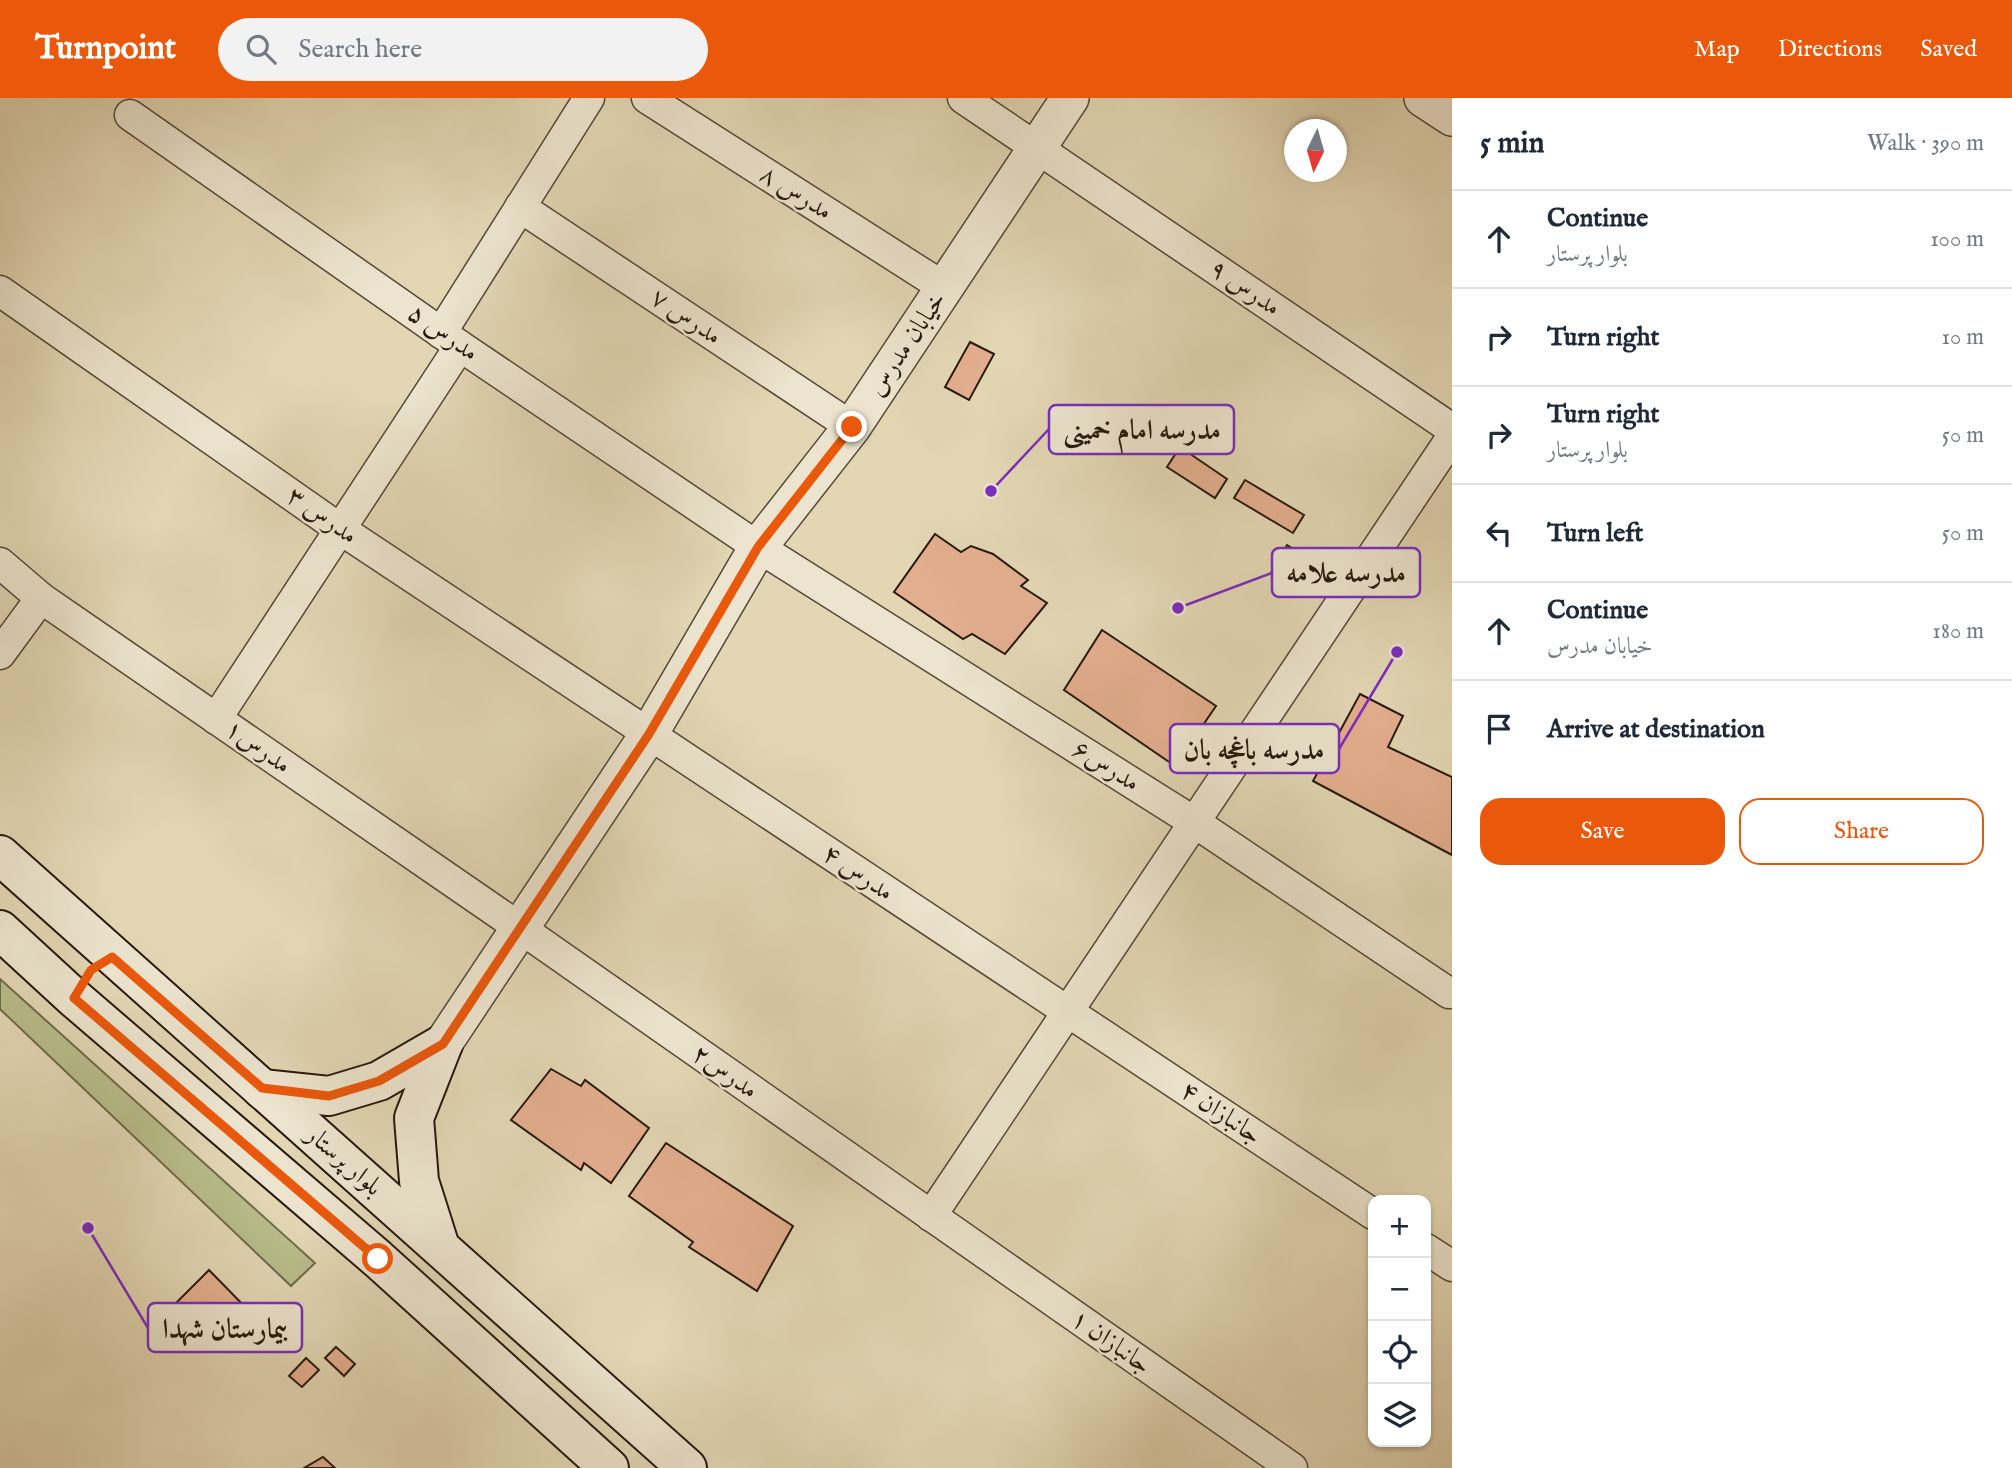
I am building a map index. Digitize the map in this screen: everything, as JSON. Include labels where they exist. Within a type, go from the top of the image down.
[{"type":"main road","name":"بلوار پرستار","points":[[0,855],[687,1468]]},
{"type":"main road","name":"بلوار پرستار","points":[[0,930],[74,998],[378,1259],[609,1468]]},
{"type":"main road","points":[[74,998],[91,970],[112,957]]},
{"type":"main road","points":[[262,1088],[329,1096],[379,1081],[443,1044]]},
{"type":"main road","points":[[439,1244],[419,1181],[414,1118],[443,1044]]},
{"type":"street","points":[[216,719],[340,529],[451,339],[520,207],[589,98]]},
{"type":"street","name":"مدرس ۸","points":[[647,98],[945,288]]},
{"type":"street","name":"مدرس ۹","points":[[962,98],[1452,429]]},
{"type":"street","name":"خیابان مدرس","points":[[443,1044],[649,734],[758,547],[852,427],[1070,98]]},
{"type":"street","points":[[1423,98],[1452,117]]},
{"type":"street","name":"مدرس ۵","points":[[130,115],[451,339],[758,547]]},
{"type":"street","name":"مدرس ۷","points":[[520,207],[852,427]]},
{"type":"street","name":"مدرس ۳","points":[[0,291],[340,529],[649,734]]},
{"type":"street","points":[[931,1216],[1452,437]]},
{"type":"street","name":"مدرس۶","points":[[758,547],[1194,822],[1449,993]]},
{"type":"street","name":"مدرس۱","points":[[0,563],[41,598],[520,928]]},
{"type":"street","points":[[0,654],[41,598]]},
{"type":"street","name":"مدرس ۴","points":[[649,734],[1068,1012]]},
{"type":"street","name":"مدرس۲","points":[[520,928],[931,1216]]},
{"type":"street","name":"جانبازان ۴","points":[[1068,1012],[1368,1211]]},
{"type":"street","name":"جانبازان ۱","points":[[931,1216],[1292,1468]]},
{"type":"street","points":[[1431,1252],[1452,1266]]},
{"type":"green space","points":[[0,979],[315,1263],[291,1286],[0,1009]]},
{"type":"building","points":[[970,342],[994,354],[969,400],[945,387]]},
{"type":"building","points":[[1180,447],[1227,479],[1215,498],[1167,467]]},
{"type":"building","points":[[1245,480],[1304,515],[1293,533],[1234,498]]},
{"type":"building","points":[[935,534],[961,552],[971,546],[993,554],[1028,580],[1021,586],[1047,603],[1005,654],[972,634],[963,639],[894,592]]},
{"type":"building","points":[[1287,545],[1318,563],[1302,591],[1271,573]]},
{"type":"building","points":[[1102,630],[1216,706],[1175,766],[1064,690]]},
{"type":"building","points":[[1360,694],[1403,716],[1388,747],[1452,777],[1452,855],[1313,781]]},
{"type":"building","points":[[551,1069],[581,1086],[585,1080],[649,1128],[611,1183],[584,1163],[581,1170],[511,1120]]},
{"type":"building","points":[[666,1143],[793,1226],[757,1291],[689,1247],[693,1242],[629,1196]]},
{"type":"building","points":[[209,1270],[254,1316],[234,1336],[217,1319],[197,1337],[170,1309]]},
{"type":"building","points":[[336,1347],[355,1364],[344,1376],[325,1358]]},
{"type":"building","points":[[306,1358],[319,1370],[302,1387],[289,1376]]},
{"type":"building","points":[[323,1457],[335,1468],[304,1468]]},
{"type":"place","name":"مدرسه امام خمینی","points":[[991,491]]},
{"type":"place","name":"مدرسه علامه","points":[[1178,608]]},
{"type":"place","name":"مدرسه باغچه بان","points":[[1397,652]]},
{"type":"place","name":"بیمارستان شهدا","points":[[88,1228]]},
{"type":"route","points":[[378,1259],[74,998],[91,970],[112,957],[262,1088],[329,1096],[379,1081],[443,1044],[649,734],[758,547],[852,427]]}]
